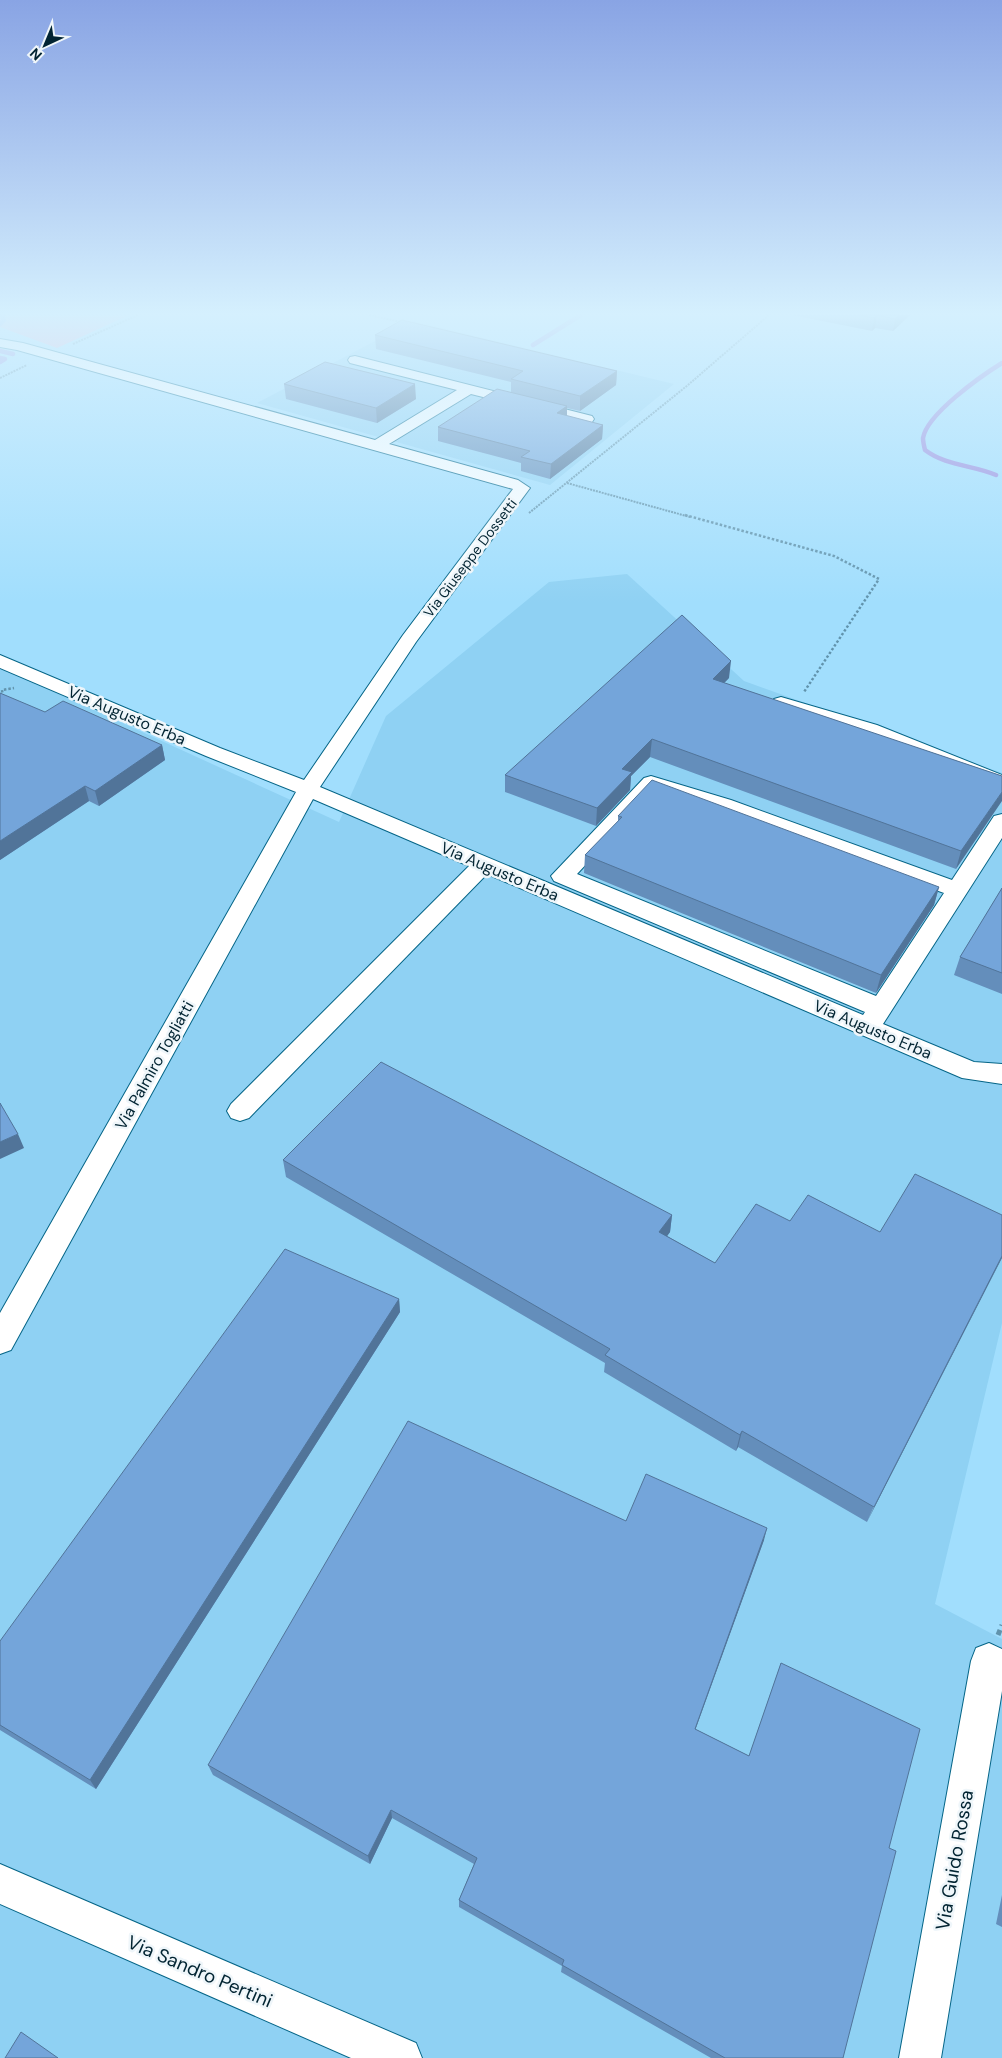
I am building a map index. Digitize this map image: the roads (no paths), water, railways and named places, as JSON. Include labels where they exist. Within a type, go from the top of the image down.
[{"type":"street","name":"Via Giuseppe Dossetti","points":[[254,411],[520,485],[522,490],[409,640],[308,789]]},
{"type":"street","points":[[377,445],[433,411]]},
{"type":"street","points":[[556,411],[587,419]]},
{"type":"street","name":"Via Augusto Erba","points":[[0,661],[213,752],[308,789],[484,864],[874,1018],[971,1071],[1002,1074]]},
{"type":"street","points":[[766,699],[870,729],[1002,782]]},
{"type":"street","points":[[957,890],[724,805],[651,782],[562,876],[874,1018],[1002,821]]},
{"type":"street","name":"Via Palmiro Togliatti","points":[[0,1341],[308,789]]},
{"type":"street","points":[[240,1111],[484,864]]},
{"type":"street","name":"Via Guido Rossa","points":[[920,2058],[989,1661]]},
{"type":"street","name":"Via Sandro Pertini","points":[[0,1884],[401,2058]]},
{"type":"waterway","points":[[940,411],[927,428],[923,438],[925,450],[942,459],[996,475]]}]
